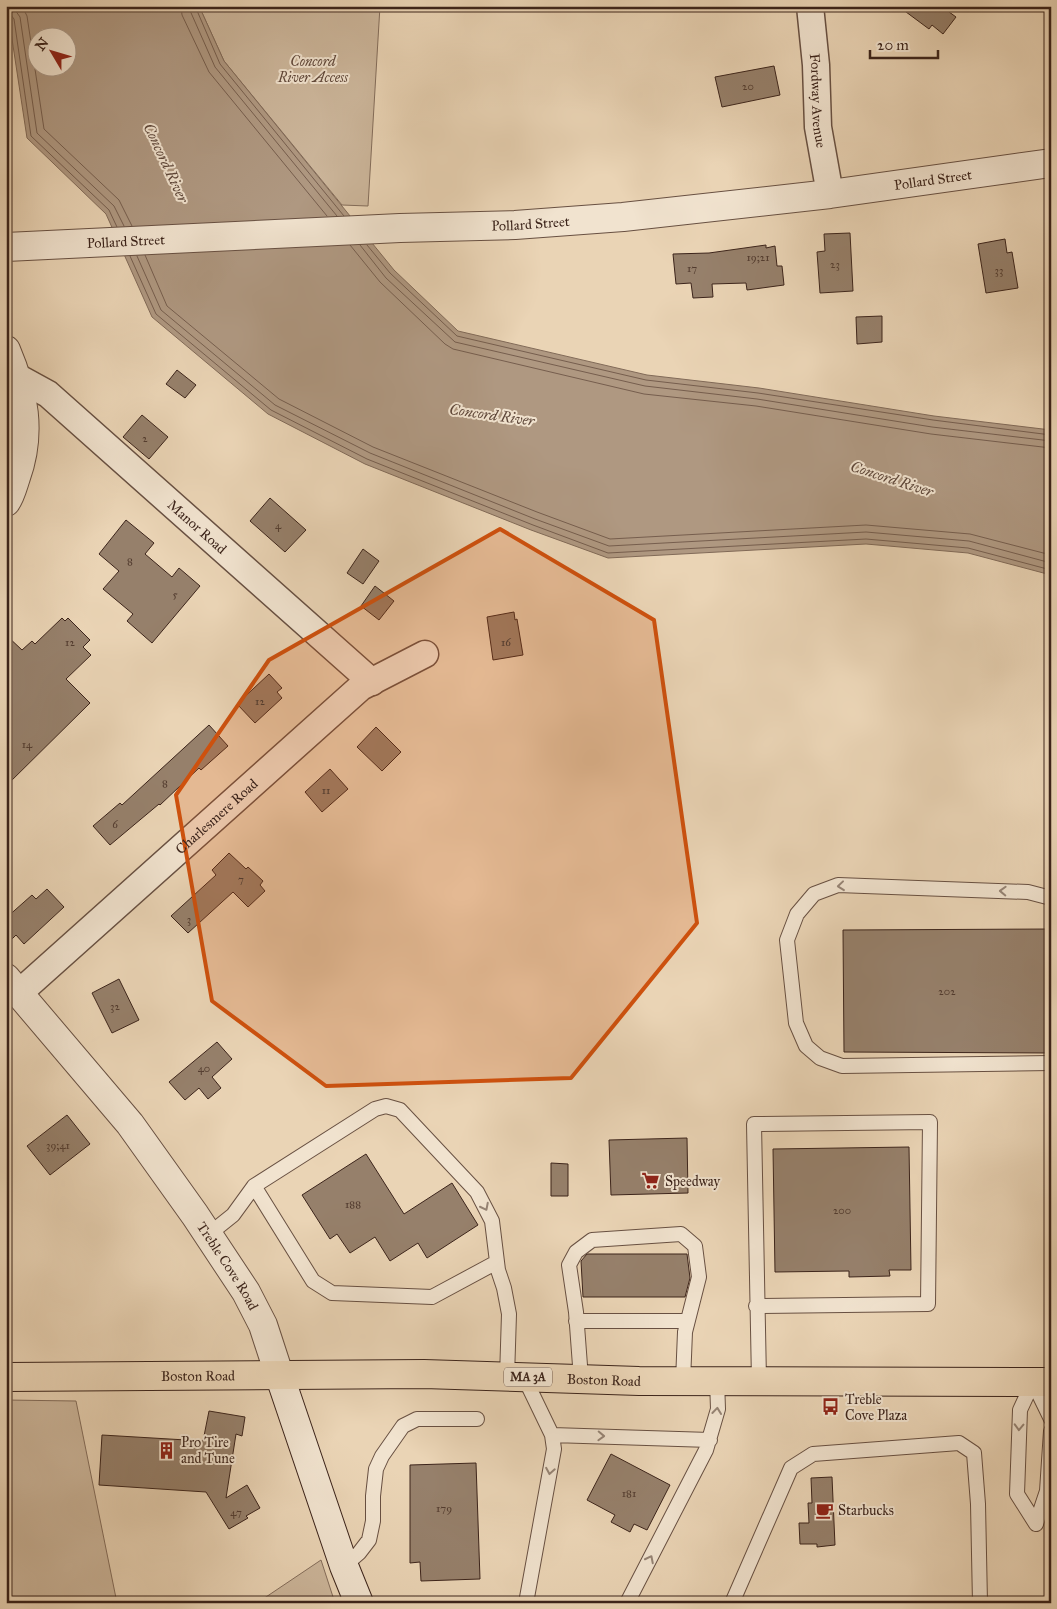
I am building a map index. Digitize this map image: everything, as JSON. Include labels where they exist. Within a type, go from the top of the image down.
[{"type":"main road","name":"Boston Road","points":[[6,1377],[424,1374],[683,1381],[1042,1382]]},
{"type":"street","name":"Fordway Avenue","points":[[810,6],[816,64],[818,127],[830,194]]},
{"type":"street","name":"Pollard Street","points":[[6,247],[37,244],[400,228],[515,225],[623,217],[830,194],[1051,163]]},
{"type":"street","points":[[6,350],[17,377],[24,402],[26,433],[20,465],[6,502]]},
{"type":"street","name":"Manor Road","points":[[17,377],[48,394],[372,682]]},
{"type":"street","name":"Charlesmere Road","points":[[12,985],[361,687],[425,654]]},
{"type":"street","name":"Treble Cove Road","points":[[12,985],[130,1124],[246,1292],[263,1325],[344,1566],[359,1603]]},
{"type":"lane","points":[[1051,898],[1028,892],[838,885],[814,894],[797,914],[787,940],[796,1024],[806,1046],[820,1058],[842,1066],[1051,1063]]},
{"type":"lane","points":[[208,1236],[233,1215],[254,1186],[375,1110],[386,1106],[400,1110],[457,1168],[477,1192],[492,1220],[497,1262],[509,1314],[516,1377],[552,1435],[554,1449],[526,1603]]},
{"type":"lane","points":[[756,1306],[928,1304],[930,1122],[754,1124],[756,1306],[759,1380]]},
{"type":"lane","points":[[254,1186],[313,1280],[332,1293],[432,1297],[497,1262]]},
{"type":"lane","points":[[581,1379],[569,1265],[576,1252],[592,1240],[681,1234],[695,1246],[699,1277],[687,1322],[683,1381]]},
{"type":"lane","points":[[576,1320],[687,1322]]},
{"type":"lane","points":[[627,1603],[710,1440],[718,1409],[717,1380]]},
{"type":"lane","points":[[1042,1382],[1051,1419]]},
{"type":"lane","points":[[1042,1382],[1020,1410],[1017,1494],[1036,1524],[1048,1491],[1051,1432]]},
{"type":"lane","points":[[344,1566],[359,1553],[369,1540],[373,1521],[376,1469],[382,1456],[403,1426],[417,1419],[477,1419]]},
{"type":"lane","points":[[552,1435],[710,1440]]},
{"type":"lane","points":[[732,1603],[791,1468],[813,1454],[959,1443],[974,1453],[978,1504],[980,1603]]},
{"type":"highlighted area","points":[[500,529],[654,620],[697,923],[571,1078],[326,1086],[212,1001],[176,795],[269,660]]},
{"type":"green space","name":"Concord River Access","points":[[199,6],[380,6],[368,206],[342,205],[224,61]]},
{"type":"green space","points":[[6,1400],[76,1401],[117,1603],[6,1603]]},
{"type":"green space","points":[[321,1560],[335,1603],[257,1603]]},
{"type":"water","name":"Concord River","points":[[7,6],[199,6],[224,61],[394,270],[458,331],[647,375],[759,388],[934,416],[1051,430],[1051,575],[968,553],[866,544],[608,558],[531,530],[365,464],[268,414],[152,317],[106,214],[27,138]]},
{"type":"building","points":[[898,6],[946,6],[945,9],[956,17],[943,34],[932,25],[929,29]]},
{"type":"building","points":[[774,66],[780,95],[722,107],[715,77]]},
{"type":"building","points":[[850,233],[853,291],[820,293],[817,252],[825,251],[824,234]]},
{"type":"building","points":[[1005,239],[1007,253],[1012,252],[1018,288],[986,293],[978,244]]},
{"type":"building","points":[[766,245],[766,248],[775,246],[777,266],[782,266],[784,285],[747,290],[746,283],[712,284],[713,297],[693,298],[691,283],[676,284],[673,254],[709,253]]},
{"type":"building","points":[[882,316],[882,342],[857,344],[856,317]]},
{"type":"building","points":[[177,370],[196,385],[185,398],[166,384]]},
{"type":"building","points":[[142,415],[168,437],[149,459],[123,437]]},
{"type":"building","points":[[270,498],[306,530],[285,552],[250,521]]},
{"type":"building","points":[[126,520],[154,543],[145,554],[172,577],[179,568],[200,586],[152,643],[127,621],[133,614],[103,589],[119,571],[99,554]]},
{"type":"building","points":[[363,549],[379,561],[363,584],[347,573]]},
{"type":"building","points":[[375,586],[394,601],[379,620],[361,606]]},
{"type":"building","points":[[514,612],[515,620],[517,619],[523,655],[493,660],[487,617]]},
{"type":"building","points":[[62,618],[65,621],[68,618],[90,640],[83,647],[91,655],[66,679],[90,703],[6,786],[6,635],[22,650],[32,641],[35,644]]},
{"type":"building","points":[[269,674],[282,688],[277,692],[282,698],[255,723],[237,704]]},
{"type":"building","points":[[209,725],[228,746],[201,770],[199,768],[160,805],[110,845],[93,826],[120,803],[122,805]]},
{"type":"building","points":[[376,727],[401,752],[382,771],[357,747]]},
{"type":"building","points":[[330,769],[348,789],[322,812],[305,792]]},
{"type":"building","points":[[229,853],[246,869],[248,867],[263,881],[260,885],[265,891],[248,907],[233,892],[188,933],[171,916],[216,875],[212,870]]},
{"type":"building","points":[[47,889],[64,907],[24,944],[16,935],[6,945],[6,918],[32,895],[36,899]]},
{"type":"building","points":[[1051,929],[1051,1053],[844,1052],[843,930]]},
{"type":"building","points":[[119,979],[139,1020],[112,1033],[92,993]]},
{"type":"building","points":[[217,1042],[232,1059],[212,1077],[221,1088],[208,1099],[199,1088],[185,1100],[169,1082]]},
{"type":"building","points":[[67,1115],[90,1144],[50,1175],[27,1146]]},
{"type":"building","points":[[687,1138],[688,1193],[611,1195],[609,1140]]},
{"type":"building","points":[[909,1147],[911,1270],[889,1270],[890,1276],[849,1277],[849,1271],[775,1272],[773,1149]]},
{"type":"building","points":[[366,1154],[404,1214],[452,1183],[478,1225],[427,1258],[418,1243],[390,1261],[375,1237],[350,1253],[337,1234],[330,1239],[302,1195]]},
{"type":"building","points":[[551,1163],[568,1164],[568,1196],[551,1196]]},
{"type":"building","points":[[587,1254],[687,1254],[690,1278],[685,1297],[583,1297],[581,1261]]},
{"type":"building","name":"Pro Tire and Tune","points":[[209,1411],[245,1417],[242,1436],[236,1434],[226,1498],[247,1485],[260,1508],[246,1516],[248,1518],[229,1529],[206,1492],[99,1485],[102,1435],[203,1441]]},
{"type":"building","points":[[611,1454],[670,1485],[647,1530],[634,1524],[630,1532],[611,1522],[615,1515],[587,1500]]},
{"type":"building","points":[[476,1463],[480,1579],[421,1581],[420,1562],[410,1563],[410,1465]]},
{"type":"building","points":[[832,1477],[835,1545],[817,1547],[817,1544],[800,1544],[799,1523],[809,1523],[808,1503],[812,1503],[811,1478]]},
{"type":"place","name":"Speedway","points":[[651,1181]]},
{"type":"place","name":"Treble Cove Plaza","points":[[831,1407]]},
{"type":"place","name":"Pro Tire and Tune","points":[[167,1450]]},
{"type":"place","name":"Starbucks","points":[[824,1510]]}]
